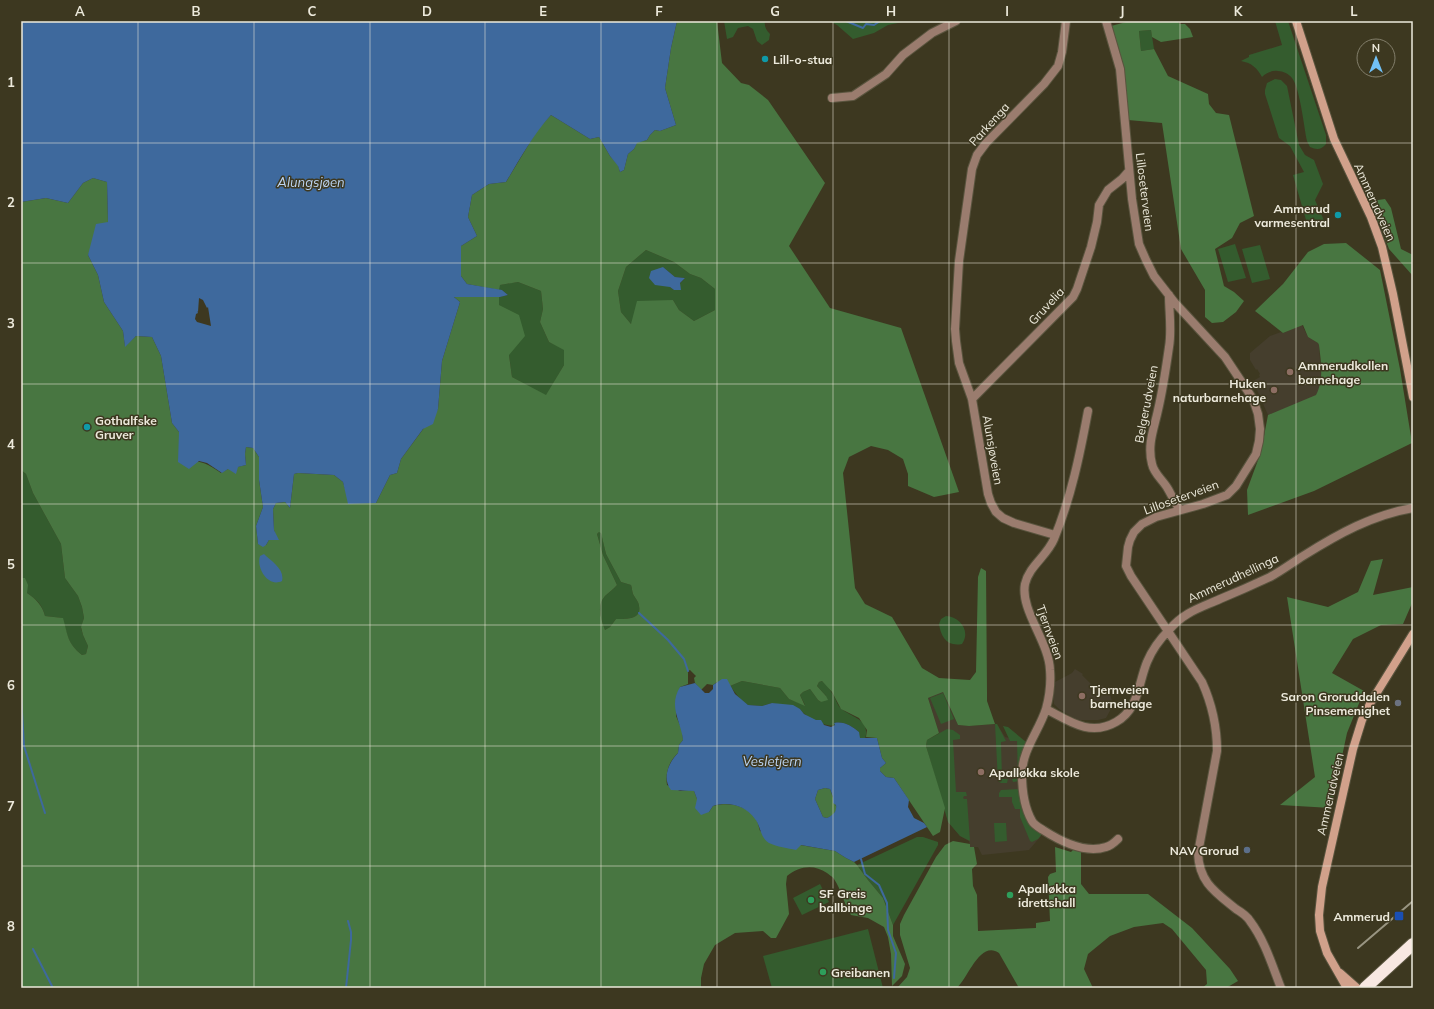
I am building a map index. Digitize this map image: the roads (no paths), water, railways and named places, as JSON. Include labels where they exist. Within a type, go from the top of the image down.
[{"type":"highway","points":[[1365,988],[1413,944]]},
{"type":"street","points":[[832,98],[853,96],[886,74],[903,54],[932,33],[956,21]]},
{"type":"street","name":"Parkenga","points":[[955,329],[960,261],[972,169],[977,155],[986,143],[1044,84],[1058,66],[1062,52],[1066,21]]},
{"type":"street","name":"Lilloseterveien","points":[[1106,21],[1120,69],[1129,171],[1139,244],[1154,276],[1175,303],[1225,357],[1253,398],[1256,406],[1260,429],[1259,442],[1256,454],[1236,486],[1227,495],[1203,504],[1156,517],[1142,524],[1134,532],[1130,540],[1126,566],[1131,576],[1205,688],[1212,710],[1217,739],[1217,751],[1198,853],[1201,874],[1212,890],[1249,919],[1263,940],[1281,988]]},
{"type":"street","name":"Ammerudveien","points":[[1296,21],[1334,139],[1371,217],[1382,246],[1396,308],[1413,397]]},
{"type":"street","name":"Gruvelia","points":[[972,399],[1073,297],[1091,246],[1097,222],[1099,205],[1108,190],[1122,179],[1129,171]]},
{"type":"street","name":"Belgerudveien","points":[[1169,294],[1170,342],[1158,409],[1150,440],[1150,451],[1152,466],[1155,472],[1168,489],[1180,510]]},
{"type":"street","name":"Alunsjøveien","points":[[955,329],[956,350],[972,399],[991,504],[996,512],[1006,520],[1055,535]]},
{"type":"street","name":"Tjernveien","points":[[1088,411],[1080,455],[1063,518],[1044,556],[1027,578],[1024,592],[1027,607],[1044,644],[1050,666],[1050,675],[1046,709],[1028,748],[1022,773],[1024,797],[1027,810],[1033,823],[1057,840],[1082,848],[1106,847],[1118,839]]},
{"type":"street","name":"Ammerudhellinga","points":[[1046,709],[1081,727],[1095,728],[1115,722],[1127,714],[1133,706],[1147,663],[1153,651],[1168,630],[1188,612],[1272,576],[1304,555],[1353,527],[1386,514],[1413,508]]},
{"type":"street","name":"Ammerudveien","points":[[1347,988],[1330,959],[1324,946],[1320,931],[1319,915],[1322,887],[1353,749],[1362,720],[1371,702],[1413,634]]},
{"type":"street","name":"Ammerudveien","points":[[1337,971],[1358,988]]},
{"type":"water","name":"Alungsjøen","points":[[21,21],[677,21],[665,88],[676,125],[660,131],[655,130],[647,140],[637,143],[634,149],[628,154],[624,170],[620,172],[618,166],[610,156],[599,137],[590,139],[551,115],[532,139],[506,182],[489,184],[472,195],[468,217],[477,236],[461,246],[461,276],[467,284],[502,290],[508,295],[500,297],[454,297],[460,302],[442,361],[438,409],[433,424],[423,429],[401,459],[397,473],[390,475],[376,503],[348,504],[343,482],[334,475],[294,474],[290,508],[285,502],[276,503],[273,509],[274,530],[279,540],[269,540],[263,547],[258,544],[256,526],[263,507],[259,480],[259,457],[253,448],[246,447],[246,465],[238,467],[236,474],[228,469],[222,473],[207,463],[199,461],[189,469],[178,462],[179,432],[172,423],[161,356],[152,337],[136,336],[125,347],[123,331],[104,302],[98,275],[88,255],[96,224],[108,222],[107,182],[93,178],[83,183],[68,203],[46,198],[21,202]],"holes":[[[199,298],[203,300],[207,308],[208,307],[211,326],[197,322],[195,319],[196,314],[198,313]]]},
{"type":"water","points":[[663,267],[675,277],[685,278],[680,283],[681,290],[674,290],[670,287],[655,285],[649,278],[651,271]]},
{"type":"water","points":[[264,554],[274,562],[279,569],[282,581],[272,582],[264,576],[259,561],[260,556]]},
{"type":"water","name":"Vesletjern","points":[[722,679],[727,679],[735,694],[748,705],[762,706],[772,703],[793,705],[800,709],[804,714],[816,720],[821,720],[824,725],[831,727],[835,725],[834,723],[845,723],[859,732],[860,738],[877,738],[882,758],[886,763],[880,768],[880,771],[886,777],[894,778],[909,800],[908,807],[914,818],[924,823],[927,827],[854,862],[835,851],[801,845],[796,850],[769,843],[762,835],[757,822],[751,815],[742,808],[731,804],[713,806],[709,812],[701,815],[695,808],[697,799],[694,791],[671,790],[668,786],[667,771],[671,761],[678,753],[679,745],[683,740],[675,708],[675,701],[680,687],[695,683],[705,693],[709,693],[713,689],[713,685]],"holes":[[[825,788],[830,789],[833,797],[833,803],[836,805],[836,810],[827,818],[823,817],[815,799],[818,790]]]},
{"type":"waterway","points":[[846,21],[863,28],[866,24],[874,25],[880,21]]},
{"type":"waterway","points":[[639,613],[668,640],[684,659],[688,671]]},
{"type":"waterway","points":[[21,695],[24,746],[45,813]]},
{"type":"waterway","points":[[861,859],[865,874],[879,885],[887,903],[888,930],[896,953],[894,978]]},
{"type":"waterway","points":[[346,988],[351,940],[351,932],[348,921]]},
{"type":"waterway","points":[[33,949],[53,988]]},
{"type":"railway","points":[[1358,948],[1413,901]]},
{"type":"place","name":"Lill-o-stua","points":[[765,59]]},
{"type":"place","name":"Ammerud varmesentral","points":[[1338,215]]},
{"type":"place","name":"Ammerudkollen barnehage","points":[[1290,372]]},
{"type":"place","name":"Huken naturbarnehage","points":[[1274,390]]},
{"type":"place","name":"Gothalfske Gruver","points":[[87,427]]},
{"type":"place","name":"Tjernveien barnehage","points":[[1082,696]]},
{"type":"place","name":"Saron Groruddalen Pinsemenighet","points":[[1398,703]]},
{"type":"place","name":"Apalløkka skole","points":[[981,772]]},
{"type":"place","name":"NAV Grorud","points":[[1247,850]]},
{"type":"place","name":"Apalløkka idrettshall","points":[[1010,895]]},
{"type":"place","name":"SF Greis ballbinge","points":[[811,900]]},
{"type":"place","name":"Ammerud","points":[[1399,916]]},
{"type":"place","name":"Greibanen","points":[[823,972]]}]
